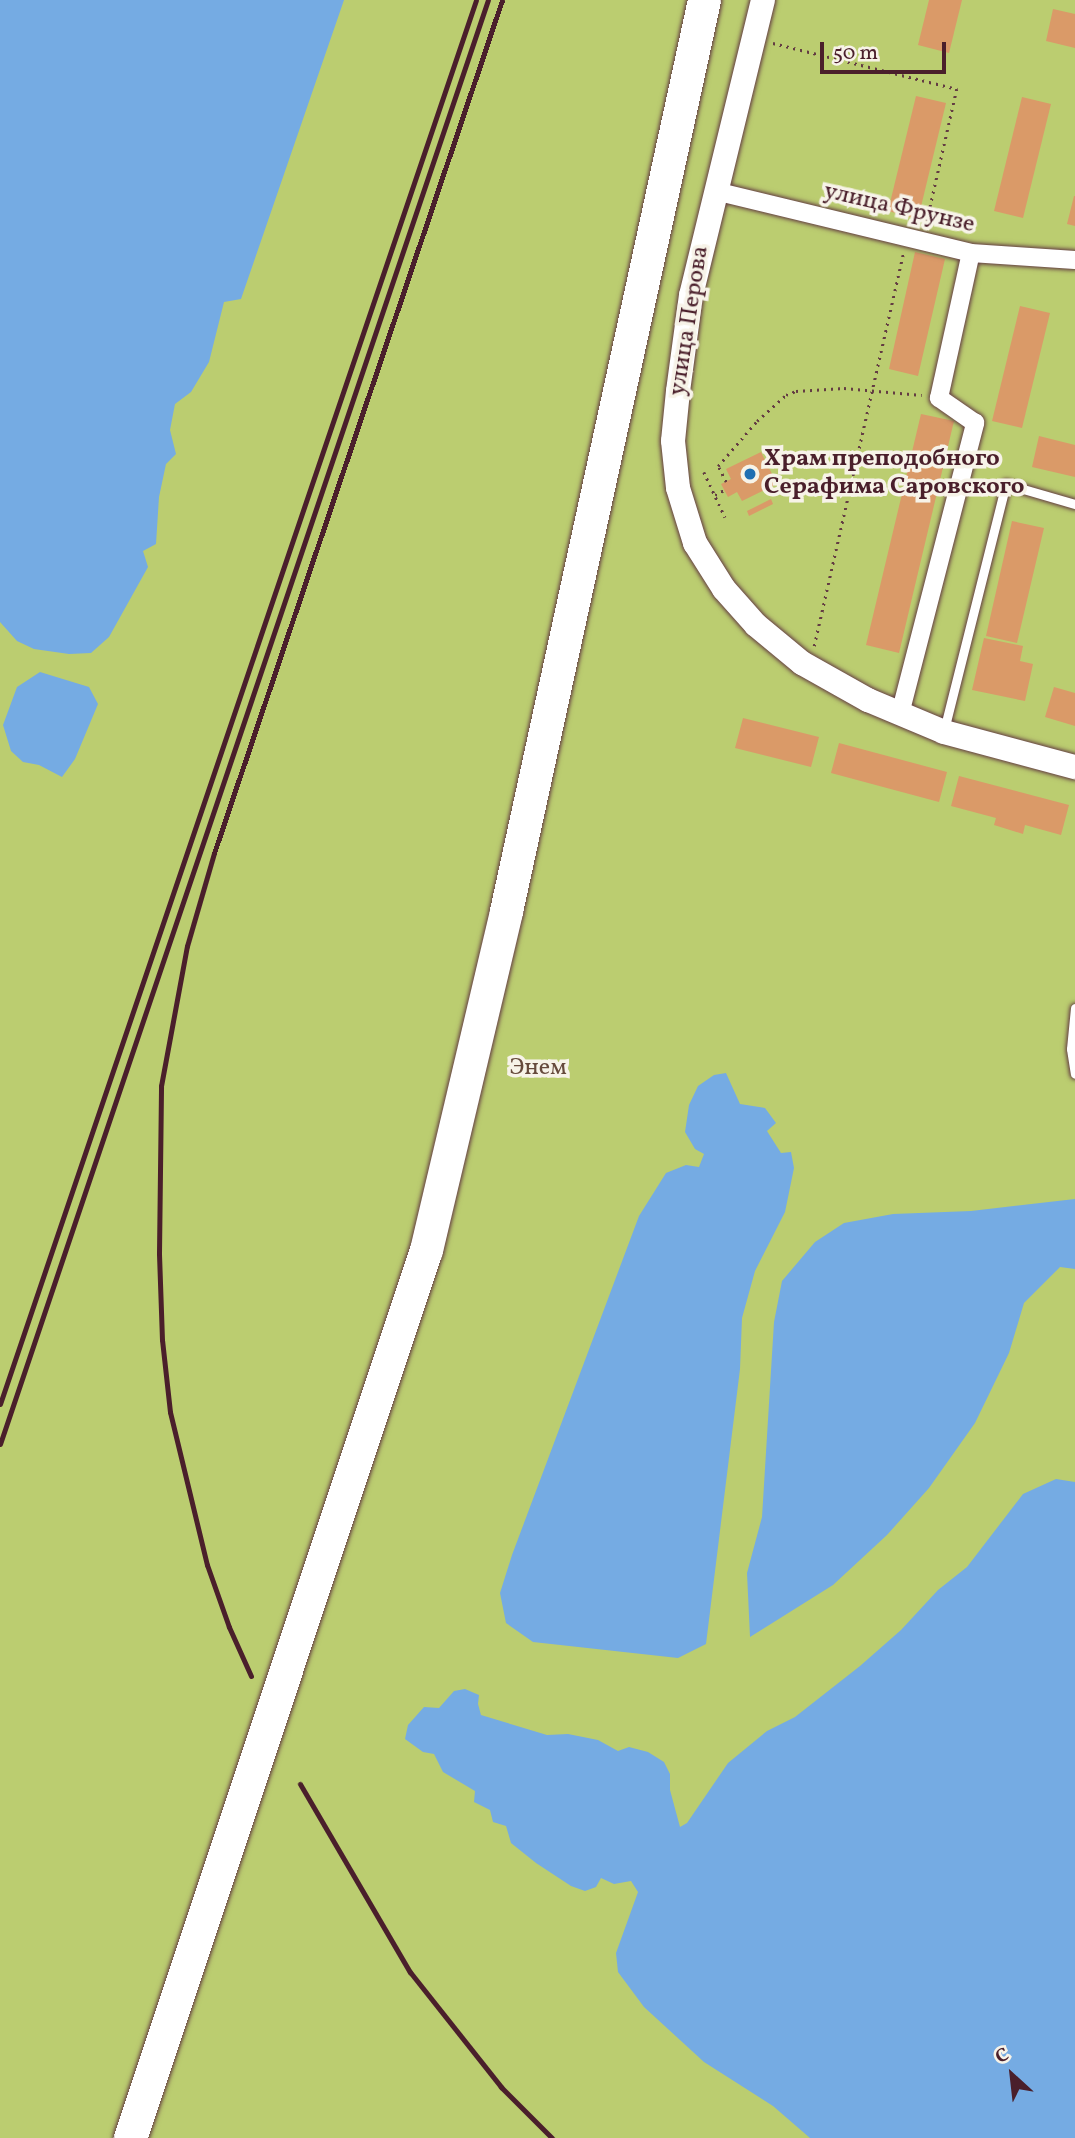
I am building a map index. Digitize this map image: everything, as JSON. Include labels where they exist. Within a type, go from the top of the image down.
[{"type":"highway","points":[[130,2138],[426,1250],[506,911],[676,121],[705,0]]},
{"type":"street","name":"улица Перова","points":[[763,0],[691,295],[678,391],[674,452],[678,488],[695,542],[724,589],[756,625],[809,667],[900,715],[944,732],[1075,767]]},
{"type":"street","name":"улица Фрунзе","points":[[715,191],[971,253],[1075,260]]},
{"type":"street","points":[[900,715],[975,423],[939,398],[971,253]]},
{"type":"lane","points":[[944,732],[1006,484],[1075,503]]},
{"type":"lane","points":[[1075,1008],[1072,1049],[1075,1074]]},
{"type":"path","points":[[770,42],[957,89],[872,389],[809,667]]},
{"type":"path","points":[[726,482],[718,466],[757,421],[786,395],[820,388],[872,389],[939,398]]},
{"type":"path","points":[[704,472],[725,517]]},
{"type":"path","points":[[715,495],[724,490]]},
{"type":"green space","name":"Энем","points":[[0,0],[1075,0],[1075,2138],[0,2138]]},
{"type":"water","points":[[0,0],[344,0],[241,299],[224,302],[209,362],[191,392],[175,404],[170,430],[176,454],[166,464],[159,497],[156,544],[143,551],[148,567],[109,637],[91,653],[69,654],[34,649],[17,641],[0,622]]},
{"type":"water","points":[[40,672],[89,687],[98,704],[75,759],[62,777],[39,765],[23,762],[11,751],[3,725],[17,687]]},
{"type":"water","points":[[726,1073],[740,1104],[765,1108],[776,1123],[767,1131],[781,1153],[791,1152],[794,1168],[785,1212],[755,1271],[742,1318],[740,1369],[706,1644],[678,1658],[533,1642],[506,1623],[500,1593],[512,1555],[639,1216],[666,1173],[686,1165],[699,1167],[704,1154],[695,1149],[685,1132],[689,1105],[698,1086],[714,1075]]},
{"type":"water","points":[[1075,1199],[1075,1269],[1060,1267],[1024,1303],[1009,1353],[975,1423],[929,1488],[887,1535],[833,1585],[750,1637],[747,1573],[762,1517],[774,1322],[782,1281],[815,1242],[844,1223],[893,1214],[971,1211]]},
{"type":"water","points":[[1056,1479],[1075,1482],[1075,2138],[810,2138],[773,2106],[704,2062],[644,2007],[618,1972],[616,1953],[638,1892],[631,1881],[614,1884],[601,1878],[596,1887],[585,1891],[571,1886],[536,1863],[511,1843],[506,1826],[493,1822],[490,1810],[474,1802],[475,1791],[443,1772],[434,1754],[423,1752],[405,1739],[408,1725],[424,1707],[439,1708],[454,1691],[465,1689],[479,1695],[481,1715],[547,1735],[568,1734],[598,1740],[618,1751],[629,1747],[648,1752],[664,1762],[670,1774],[670,1790],[680,1827],[687,1823],[728,1763],[767,1731],[795,1717],[860,1666],[901,1630],[938,1590],[967,1567],[1023,1494]]},
{"type":"building","points":[[929,0],[962,0],[949,53],[918,45]]},
{"type":"building","points":[[1053,9],[1075,14],[1075,48],[1046,41]]},
{"type":"building","points":[[916,96],[946,103],[918,219],[888,211]]},
{"type":"building","points":[[1022,97],[1051,104],[1023,218],[994,211]]},
{"type":"building","points":[[1075,196],[1075,226],[1067,224]]},
{"type":"building","points":[[915,252],[945,259],[918,376],[889,369]]},
{"type":"building","points":[[1020,306],[1050,313],[1022,428],[992,421]]},
{"type":"building","points":[[921,414],[954,421],[899,653],[866,645]]},
{"type":"building","points":[[1039,436],[1075,445],[1075,477],[1032,467]]},
{"type":"building","name":"Храм преподобного Серафима Саровского","points":[[761,452],[777,484],[742,501],[737,492],[728,497],[721,484],[731,479],[726,469]]},
{"type":"building","points":[[771,499],[773,504],[749,516],[747,511]]},
{"type":"building","points":[[1012,521],[1044,528],[1017,643],[986,636]]},
{"type":"building","points":[[984,638],[1023,646],[1020,661],[1033,664],[1025,701],[972,690]]},
{"type":"building","points":[[1054,687],[1075,693],[1075,726],[1045,717]]},
{"type":"building","points":[[743,718],[819,737],[811,767],[735,748]]},
{"type":"building","points":[[839,743],[947,772],[939,802],[831,773]]},
{"type":"building","points":[[959,776],[1069,805],[1061,835],[1025,825],[1023,834],[994,825],[996,818],[951,806]]},
{"type":"railway","points":[[0,1404],[476,0]]},
{"type":"railway","points":[[0,1444],[488,0]]},
{"type":"railway","points":[[251,1676],[229,1627],[207,1565],[170,1412],[162,1340],[159,1253],[161,1086],[187,946],[214,853],[502,0]]},
{"type":"railway","points":[[300,1784],[410,1972],[501,2087],[552,2138]]},
{"type":"place","name":"Храм преподобного Серафима Саровского","points":[[750,474]]}]
